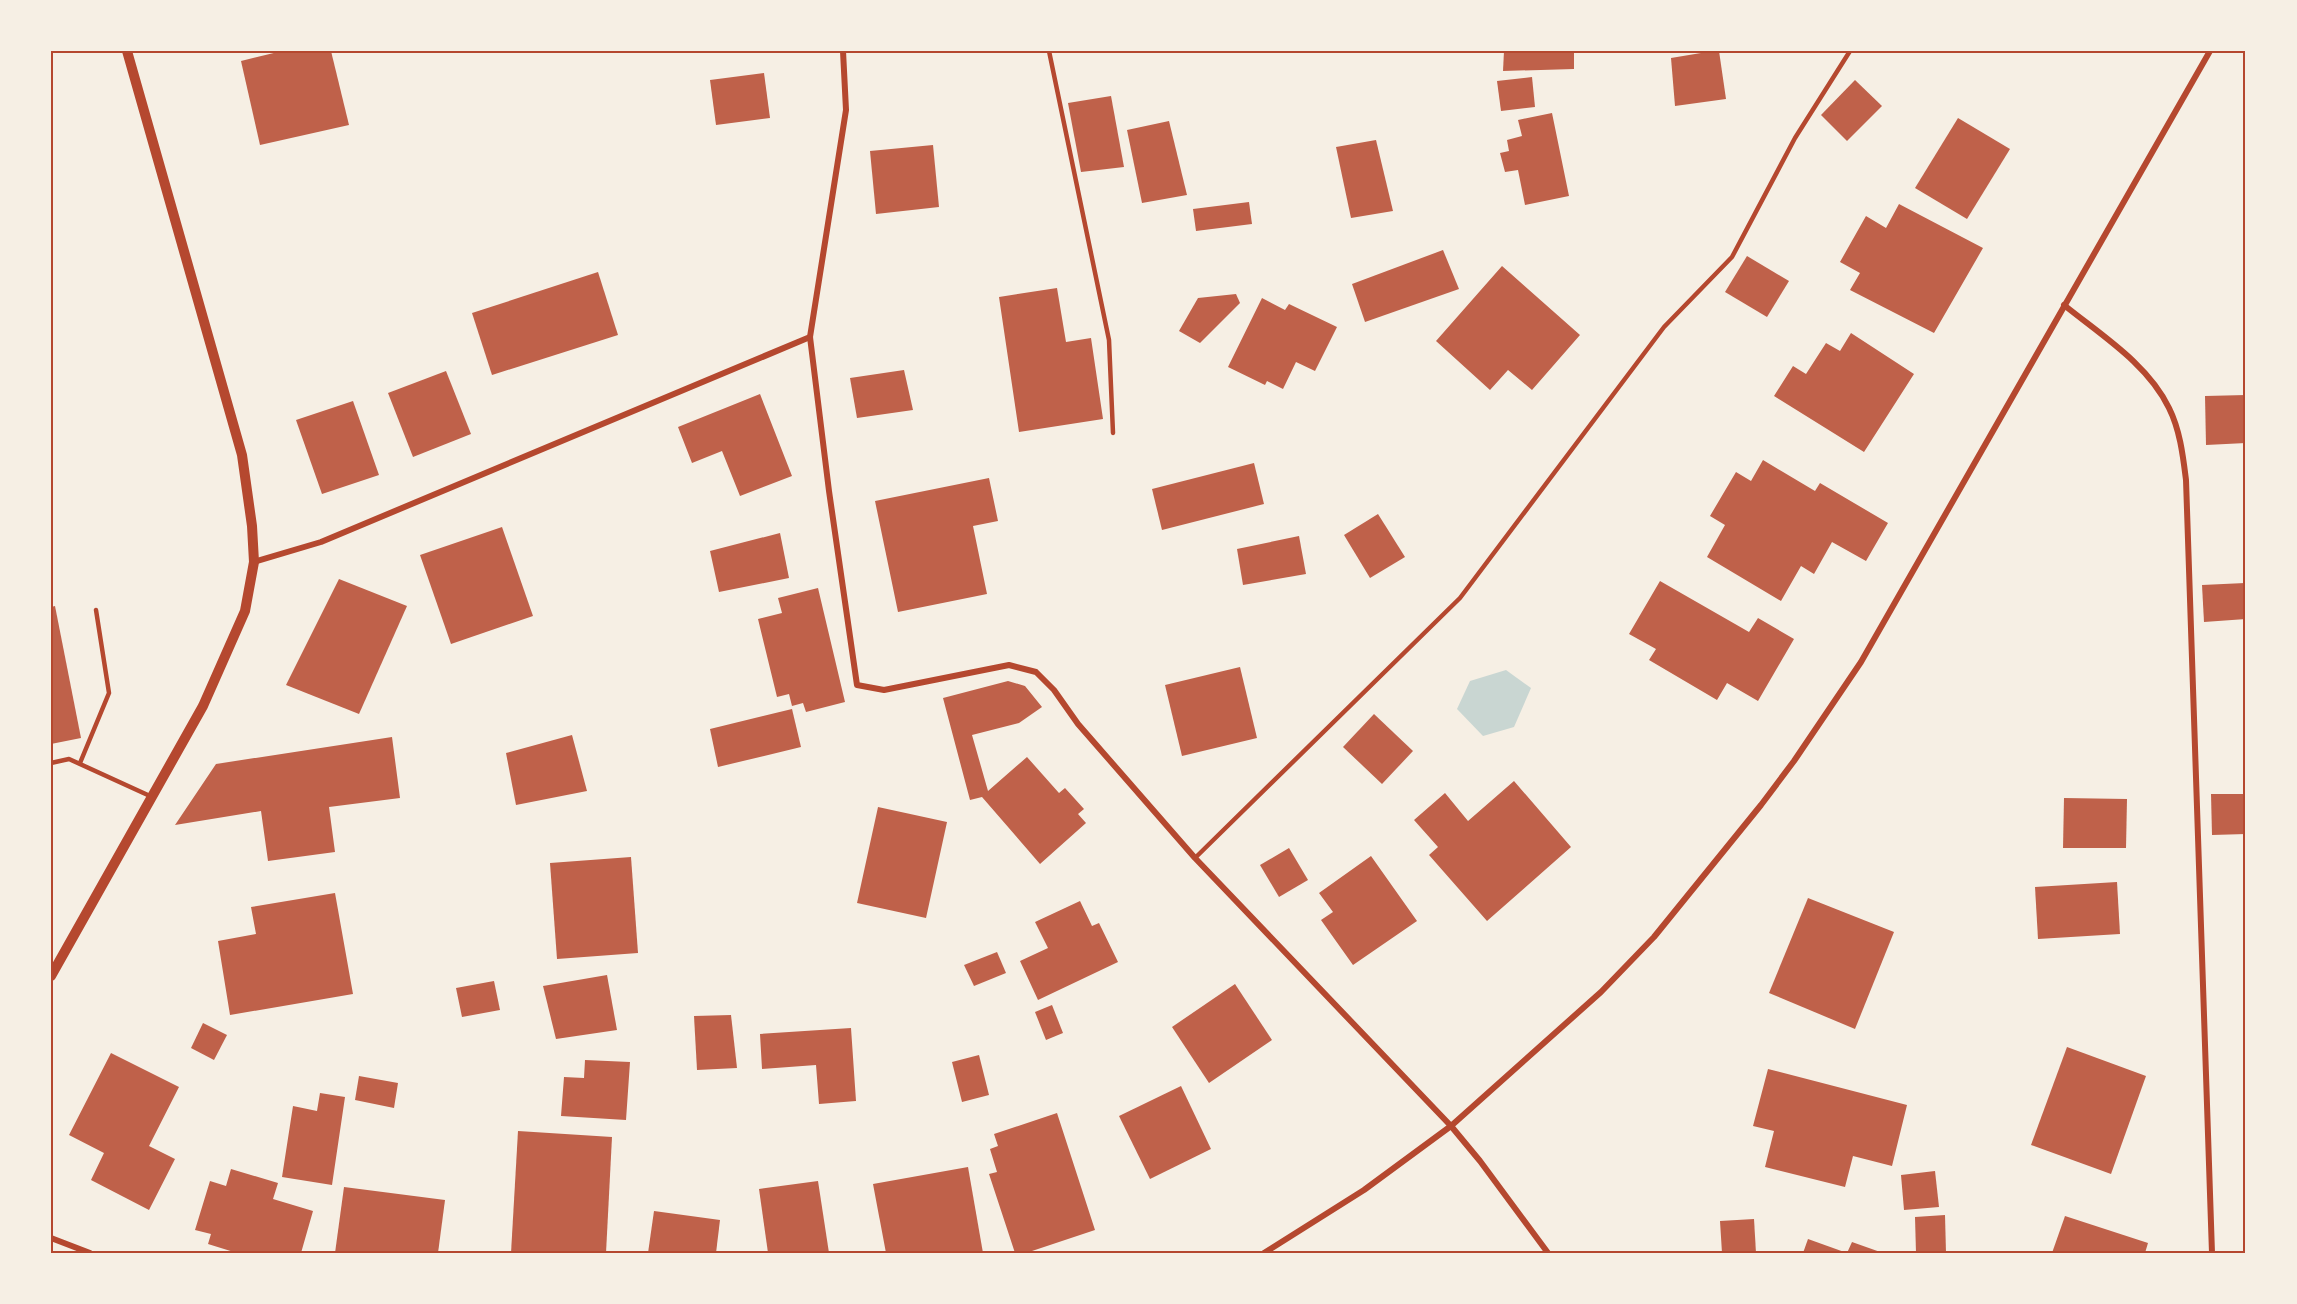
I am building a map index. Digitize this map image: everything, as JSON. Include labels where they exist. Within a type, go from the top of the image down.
[{"type":"street","points":[[51,976],[203,706],[245,611],[254,562],[252,526],[242,455],[127,51]]},
{"type":"street","points":[[843,51],[846,110],[810,337],[857,685],[884,690],[1009,665],[1035,672],[1054,690],[1078,724],[1195,858],[1451,1126],[1480,1161],[1548,1253]]},
{"type":"street","points":[[1264,1253],[1364,1190],[1451,1126],[1601,992],[1654,937],[1710,870],[1794,761],[1861,662],[2210,51]]},
{"type":"street","points":[[2064,305],[2134,362],[2156,385],[2170,409],[2180,440],[2186,480],[2212,1253]]},
{"type":"street","points":[[254,562],[321,542],[810,337]]},
{"type":"street","points":[[51,1238],[90,1253]]},
{"type":"lane","points":[[1049,51],[1109,340],[1113,434]]},
{"type":"lane","points":[[1195,858],[1460,598],[1664,327],[1732,257],[1796,138],[1850,51]]},
{"type":"lane","points":[[80,764],[109,693],[96,610]]},
{"type":"lane","points":[[51,763],[69,759],[153,797]]},
{"type":"shaded area","points":[[1506,670],[1531,688],[1514,727],[1483,736],[1457,709],[1470,681]]},
{"type":"building","points":[[282,51],[331,51],[349,125],[260,145],[241,61]]},
{"type":"building","points":[[1504,51],[1574,51],[1574,69],[1503,71]]},
{"type":"building","points":[[1719,51],[1726,99],[1675,106],[1671,58]]},
{"type":"building","points":[[764,73],[770,118],[716,125],[710,80]]},
{"type":"building","points":[[1532,77],[1535,107],[1501,111],[1497,81]]},
{"type":"building","points":[[1855,80],[1882,106],[1847,141],[1821,115]]},
{"type":"building","points":[[1111,96],[1124,167],[1081,172],[1068,103]]},
{"type":"building","points":[[1552,113],[1569,196],[1525,205],[1518,170],[1505,172],[1500,153],[1509,151],[1507,140],[1522,136],[1518,120]]},
{"type":"building","points":[[1958,118],[2010,149],[1967,219],[1915,188]]},
{"type":"building","points":[[1169,121],[1187,195],[1142,203],[1127,130]]},
{"type":"building","points":[[1376,140],[1393,211],[1351,218],[1336,147]]},
{"type":"building","points":[[933,145],[939,207],[876,214],[870,151]]},
{"type":"building","points":[[1249,202],[1252,224],[1196,231],[1193,209]]},
{"type":"building","points":[[1899,204],[1983,248],[1934,333],[1850,290],[1860,273],[1840,262],[1866,216],[1886,228]]},
{"type":"building","points":[[1443,250],[1459,289],[1365,322],[1352,284]]},
{"type":"building","points":[[1747,256],[1789,281],[1767,317],[1725,292]]},
{"type":"building","points":[[1502,266],[1580,335],[1532,390],[1508,370],[1490,390],[1436,341]]},
{"type":"building","points":[[598,272],[618,335],[492,375],[472,313]]},
{"type":"building","points":[[1057,288],[1066,342],[1091,338],[1103,419],[1019,432],[999,297]]},
{"type":"building","points":[[1236,294],[1240,303],[1200,343],[1179,331],[1198,298]]},
{"type":"building","points":[[1262,298],[1285,310],[1289,304],[1337,327],[1315,371],[1296,362],[1283,389],[1267,381],[1265,385],[1228,367]]},
{"type":"building","points":[[1851,333],[1914,374],[1864,452],[1774,396],[1793,366],[1806,374],[1826,343],[1840,351]]},
{"type":"building","points":[[904,370],[913,410],[857,418],[850,378]]},
{"type":"building","points":[[446,371],[471,434],[413,457],[388,393]]},
{"type":"building","points":[[760,394],[792,476],[740,496],[722,451],[692,463],[678,427]]},
{"type":"building","points":[[2246,395],[2246,443],[2206,445],[2205,396]]},
{"type":"building","points":[[353,401],[379,475],[322,494],[296,420]]},
{"type":"building","points":[[1763,460],[1815,491],[1820,483],[1888,523],[1866,561],[1832,542],[1814,574],[1801,566],[1781,601],[1707,557],[1725,525],[1710,516],[1736,472],[1751,481]]},
{"type":"building","points":[[1254,463],[1264,504],[1162,530],[1152,489]]},
{"type":"building","points":[[989,478],[998,521],[973,526],[987,594],[898,612],[875,501]]},
{"type":"building","points":[[1378,514],[1405,557],[1370,578],[1344,535]]},
{"type":"building","points":[[502,527],[533,616],[451,644],[420,555]]},
{"type":"building","points":[[780,533],[789,578],[719,592],[710,551]]},
{"type":"building","points":[[1299,536],[1306,574],[1243,585],[1237,549]]},
{"type":"building","points":[[339,579],[407,606],[359,714],[286,685]]},
{"type":"building","points":[[1660,581],[1749,632],[1758,618],[1794,639],[1758,701],[1727,683],[1717,700],[1649,660],[1656,649],[1629,634]]},
{"type":"building","points":[[2245,583],[2246,619],[2204,622],[2202,585]]},
{"type":"building","points":[[818,588],[845,702],[806,712],[803,703],[792,706],[789,694],[777,697],[758,619],[782,613],[778,598]]},
{"type":"building","points":[[55,606],[81,738],[51,744],[51,607]]},
{"type":"building","points":[[1240,667],[1257,738],[1182,756],[1165,685]]},
{"type":"building","points":[[1008,681],[1025,686],[1042,707],[1019,723],[972,735],[988,791],[1027,757],[1059,793],[1065,788],[1084,809],[1078,814],[1086,823],[1040,864],[982,797],[970,800],[943,698]]},
{"type":"building","points":[[792,709],[801,747],[718,767],[710,729]]},
{"type":"building","points":[[1374,714],[1413,751],[1382,784],[1343,747]]},
{"type":"building","points":[[572,735],[587,791],[516,805],[506,753]]},
{"type":"building","points":[[392,737],[400,798],[329,807],[335,852],[268,861],[261,811],[175,825],[216,764]]},
{"type":"building","points":[[1514,781],[1571,847],[1487,921],[1429,855],[1438,847],[1414,820],[1445,793],[1468,821]]},
{"type":"building","points":[[2211,794],[2246,794],[2246,834],[2212,835]]},
{"type":"building","points":[[2064,798],[2127,799],[2126,848],[2063,848]]},
{"type":"building","points":[[878,807],[947,822],[926,918],[857,903]]},
{"type":"building","points":[[1289,848],[1308,880],[1279,897],[1260,865]]},
{"type":"building","points":[[1371,856],[1417,921],[1353,965],[1321,920],[1333,912],[1319,893]]},
{"type":"building","points":[[631,857],[638,953],[557,959],[550,863]]},
{"type":"building","points":[[2117,882],[2120,934],[2038,939],[2035,887]]},
{"type":"building","points":[[335,893],[353,994],[230,1015],[218,941],[256,934],[251,907]]},
{"type":"building","points":[[1808,898],[1894,932],[1855,1029],[1769,993]]},
{"type":"building","points":[[1080,901],[1092,926],[1099,923],[1118,962],[1038,1000],[1020,961],[1048,948],[1035,922]]},
{"type":"building","points":[[997,952],[1006,973],[974,986],[964,965]]},
{"type":"building","points":[[607,975],[617,1030],[556,1039],[543,986]]},
{"type":"building","points":[[494,981],[500,1010],[462,1017],[456,988]]},
{"type":"building","points":[[1235,984],[1272,1040],[1209,1083],[1172,1027]]},
{"type":"building","points":[[1052,1005],[1063,1033],[1046,1040],[1035,1012]]},
{"type":"building","points":[[731,1015],[737,1068],[697,1070],[694,1016]]},
{"type":"building","points":[[203,1023],[227,1035],[214,1060],[191,1048]]},
{"type":"building","points":[[851,1028],[856,1101],[819,1104],[816,1065],[762,1069],[760,1034]]},
{"type":"building","points":[[2067,1047],[2146,1076],[2111,1174],[2031,1145]]},
{"type":"building","points":[[111,1053],[179,1087],[149,1146],[175,1159],[149,1210],[91,1180],[104,1153],[69,1135]]},
{"type":"building","points":[[979,1055],[989,1095],[962,1102],[952,1062]]},
{"type":"building","points":[[585,1060],[630,1062],[626,1120],[561,1116],[564,1077],[584,1078]]},
{"type":"building","points":[[1768,1069],[1907,1105],[1892,1166],[1853,1156],[1845,1187],[1765,1167],[1774,1131],[1753,1126]]},
{"type":"building","points":[[359,1076],[398,1083],[394,1108],[355,1100]]},
{"type":"building","points":[[1181,1086],[1211,1149],[1150,1179],[1119,1116]]},
{"type":"building","points":[[320,1093],[345,1097],[332,1185],[282,1177],[293,1106],[317,1111]]},
{"type":"building","points":[[1057,1113],[1095,1230],[1026,1253],[1015,1253],[989,1174],[997,1172],[990,1149],[998,1146],[994,1134]]},
{"type":"building","points":[[518,1131],[612,1137],[606,1253],[511,1253]]},
{"type":"building","points":[[968,1167],[983,1253],[886,1253],[873,1184]]},
{"type":"building","points":[[231,1169],[278,1183],[273,1199],[313,1211],[301,1253],[237,1253],[208,1244],[211,1234],[195,1230],[210,1181],[226,1186]]},
{"type":"building","points":[[1935,1171],[1939,1207],[1904,1210],[1901,1175]]},
{"type":"building","points":[[818,1181],[829,1253],[768,1253],[759,1189]]},
{"type":"building","points":[[344,1187],[445,1200],[438,1253],[335,1253]]},
{"type":"building","points":[[654,1211],[720,1220],[716,1253],[648,1253]]},
{"type":"building","points":[[1945,1215],[1946,1253],[1916,1253],[1915,1217]]},
{"type":"building","points":[[2065,1216],[2148,1243],[2145,1253],[2052,1253]]},
{"type":"building","points":[[1754,1219],[1756,1253],[1722,1253],[1720,1221]]},
{"type":"building","points":[[1808,1239],[1847,1253],[1803,1253]]},
{"type":"building","points":[[1852,1242],[1883,1253],[1847,1253]]}]
